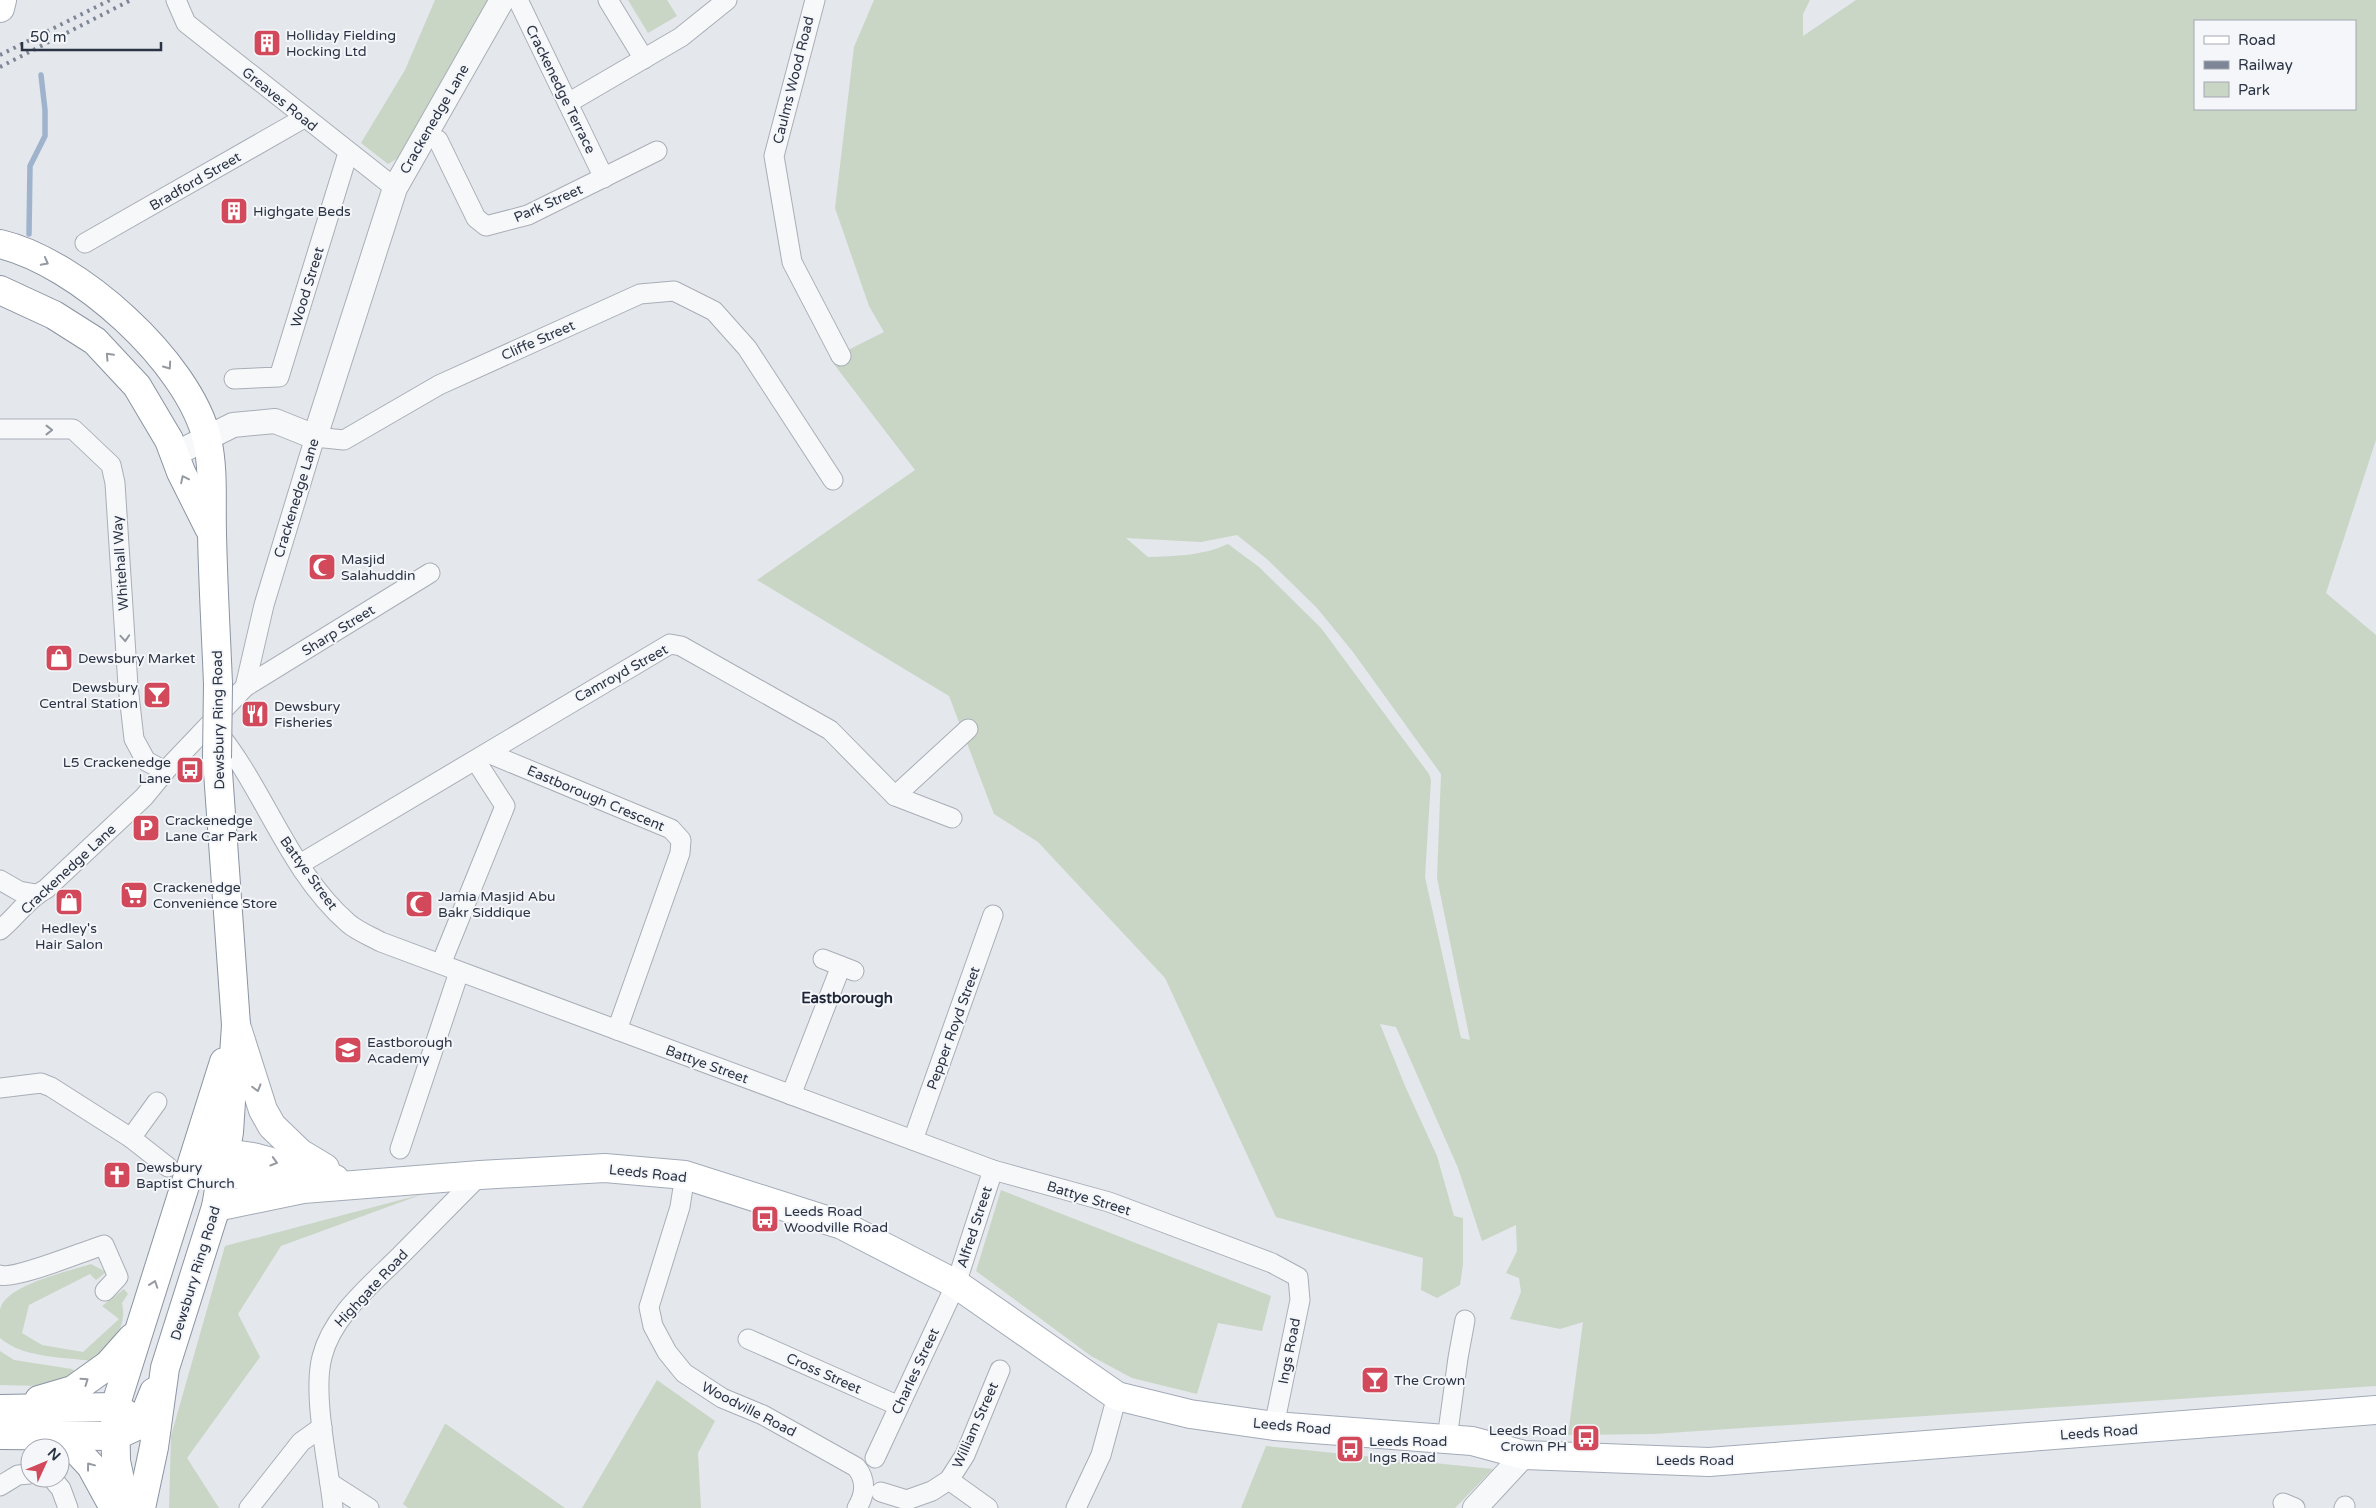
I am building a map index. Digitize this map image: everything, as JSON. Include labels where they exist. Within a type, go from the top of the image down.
[{"type":"main road","points":[[0,8],[2,0]]},
{"type":"main road","name":"Dewsbury Ring Road","points":[[4,243],[40,259],[83,283],[122,316],[163,359],[193,403],[207,438],[212,468],[212,534],[218,684],[217,758],[236,1025],[230,1132],[216,1207],[165,1368],[153,1454],[140,1508]]},
{"type":"main road","points":[[0,271],[26,288],[54,315]]},
{"type":"main road","name":"Dewsbury Ring Road","points":[[0,290],[54,315],[95,341],[137,386],[169,440],[181,472],[212,534]]},
{"type":"main road","points":[[236,1025],[263,1110],[272,1126],[300,1153],[355,1185]]},
{"type":"main road","name":"Dewsbury Ring Road","points":[[126,1508],[116,1461],[115,1408],[195,1160],[236,1025]]},
{"type":"main road","name":"Leeds Road","points":[[195,1160],[212,1151],[224,1162],[303,1189]]},
{"type":"main road","name":"Leeds Road","points":[[224,1162],[253,1157],[355,1185]]},
{"type":"main road","name":"Leeds Road","points":[[216,1207],[303,1189],[480,1175],[606,1168],[686,1175],[842,1225],[956,1284],[1117,1396],[1190,1414],[1274,1426],[1472,1441],[1524,1455],[1709,1462],[2376,1410]]},
{"type":"main road","points":[[3,1409],[73,1390],[108,1365],[139,1330]]},
{"type":"main road","points":[[0,1435],[115,1436],[140,1424],[165,1368]]},
{"type":"main road","points":[[3,1409],[115,1408],[140,1424],[153,1454]]},
{"type":"main road","points":[[46,1435],[76,1450],[91,1466],[114,1508]]},
{"type":"street","name":"Greaves Road","points":[[176,0],[186,23],[348,153],[395,188]]},
{"type":"street","name":"Crackenedge Lane","points":[[0,930],[13,920],[36,894],[46,889],[98,843],[144,797],[165,771],[245,688],[264,606],[314,437],[395,188],[502,0]]},
{"type":"street","name":"Crackenedge Terrace","points":[[518,0],[604,178]]},
{"type":"street","points":[[608,0],[644,58]]},
{"type":"street","points":[[568,103],[681,37],[727,0]]},
{"type":"street","name":"Caulms Wood Road","points":[[815,0],[774,156],[792,262],[842,356]]},
{"type":"street","name":"Bradford Street","points":[[85,243],[304,118]]},
{"type":"street","name":"Park Street","points":[[423,137],[438,140],[476,218],[486,226],[528,215],[657,151]]},
{"type":"street","name":"Wood Street","points":[[234,379],[279,377],[348,153]]},
{"type":"street","name":"Cliffe Street","points":[[174,454],[233,425],[274,421],[314,437],[344,440],[439,385],[640,294],[674,291],[714,311],[747,348],[832,480]]},
{"type":"street","name":"Whitehall Way","points":[[0,429],[73,430],[111,466],[115,483],[128,686],[134,739],[146,761],[165,771]]},
{"type":"street","name":"Sharp Street","points":[[245,688],[430,573]]},
{"type":"street","name":"Camroyd Street","points":[[300,864],[665,646],[676,644],[830,730],[895,796],[931,819],[952,818]]},
{"type":"street","name":"Battye Street","points":[[212,724],[234,752],[300,864],[325,898],[349,924],[381,942],[993,1170],[1109,1202],[1272,1263],[1298,1277]]},
{"type":"street","points":[[895,796],[968,730]]},
{"type":"street","points":[[400,1148],[450,968],[505,806],[482,757]]},
{"type":"street","name":"Eastborough Crescent","points":[[482,757],[671,829],[680,840],[680,853],[617,1030]]},
{"type":"street","points":[[1,887],[36,894]]},
{"type":"street","name":"Pepper Royd Street","points":[[913,1140],[993,915]]},
{"type":"street","points":[[791,1095],[839,965]]},
{"type":"street","points":[[0,1088],[40,1083],[51,1087],[131,1138],[168,1167]]},
{"type":"street","points":[[131,1138],[157,1102]]},
{"type":"street","name":"Alfred Street","points":[[956,1284],[993,1170]]},
{"type":"street","name":"Highgate Road","points":[[333,1508],[322,1427],[320,1373],[322,1358],[334,1326],[480,1175]]},
{"type":"street","name":"Woodville Road","points":[[686,1175],[680,1206],[649,1307],[653,1326],[660,1340],[684,1374],[722,1398],[763,1415],[856,1467],[864,1482],[864,1490],[857,1508]]},
{"type":"street","points":[[2,1278],[29,1271],[104,1244],[118,1277],[104,1291]]},
{"type":"street","name":"Ings Road","points":[[1274,1426],[1300,1300],[1298,1277]]},
{"type":"street","name":"Charles Street","points":[[875,1458],[956,1284]]},
{"type":"street","points":[[1448,1439],[1458,1358],[1465,1320]]},
{"type":"street","name":"Cross Street","points":[[748,1339],[899,1406]]},
{"type":"street","name":"William Street","points":[[881,1492],[908,1500],[932,1491],[949,1480],[965,1454],[1000,1370]]},
{"type":"street","points":[[1076,1508],[1101,1455],[1117,1396]]},
{"type":"street","points":[[249,1508],[301,1442],[322,1427]]},
{"type":"street","points":[[1475,1508],[1524,1455]]},
{"type":"street","points":[[0,1486],[20,1475]]},
{"type":"street","name":"William Street","points":[[949,1480],[988,1508]]},
{"type":"street","points":[[330,1483],[369,1508]]},
{"type":"street","points":[[60,1488],[68,1508]]},
{"type":"green space","points":[[435,0],[490,0],[403,155],[388,164],[361,143],[405,70]]},
{"type":"green space","points":[[628,0],[667,0],[677,16],[648,33]]},
{"type":"green space","points":[[874,0],[1810,0],[1803,14],[1803,36],[1856,0],[2376,0],[2376,440],[2326,593],[2376,635],[2376,1386],[1654,1434],[1568,1435],[1583,1322],[1560,1329],[1510,1319],[1521,1292],[1519,1278],[1506,1273],[1517,1251],[1516,1225],[1482,1241],[1458,1168],[1396,1027],[1380,1024],[1405,1086],[1437,1156],[1454,1216],[1463,1218],[1463,1264],[1460,1285],[1437,1298],[1421,1290],[1423,1258],[1276,1217],[1165,978],[1038,842],[994,814],[949,696],[757,580],[915,470],[830,359],[884,332],[869,306],[835,208],[854,47]],"holes":[[[1237,535],[1268,560],[1317,608],[1353,652],[1441,774],[1437,878],[1470,1040],[1461,1038],[1425,877],[1431,780],[1429,774],[1321,628],[1259,567],[1228,544],[1199,553],[1148,557],[1126,538],[1201,542]]]},
{"type":"green space","points":[[1001,1190],[1271,1296],[1262,1331],[1218,1323],[1197,1394],[1132,1378],[1091,1356],[976,1271]]},
{"type":"green space","points":[[423,1194],[281,1246],[238,1314],[260,1357],[187,1458],[219,1508],[169,1508],[171,1436],[225,1246]]},
{"type":"green space","points":[[91,1264],[106,1272],[96,1280],[90,1274],[29,1305],[22,1333],[42,1345],[83,1352],[119,1319],[102,1306],[124,1289],[128,1294],[122,1303],[123,1312],[120,1328],[111,1342],[92,1361],[31,1353],[9,1345],[0,1338],[0,1310],[4,1301],[13,1293],[39,1280]]},
{"type":"green space","points":[[0,1351],[14,1360],[72,1369],[82,1376],[43,1386],[0,1385]]},
{"type":"green space","points":[[657,1380],[715,1421],[698,1453],[701,1508],[582,1508]]},
{"type":"green space","points":[[445,1424],[565,1508],[408,1508],[403,1504]]},
{"type":"green space","points":[[1266,1446],[1493,1469],[1455,1508],[1241,1508]]},
{"type":"waterway","points":[[29,234],[30,166],[45,136],[45,110],[41,75]]},
{"type":"railway","points":[[0,55],[110,0]]},
{"type":"railway","points":[[0,67],[131,0]]},
{"type":"place","name":"Holliday Fielding Hocking Ltd","points":[[267,43]]},
{"type":"place","name":"Highgate Beds","points":[[234,211]]},
{"type":"place","name":"Masjid Salahuddin","points":[[322,567]]},
{"type":"place","name":"Dewsbury Market","points":[[59,658]]},
{"type":"place","name":"Dewsbury Central Station","points":[[157,695]]},
{"type":"place","name":"Dewsbury Fisheries","points":[[255,714]]},
{"type":"place","name":"L5 Crackenedge Lane","points":[[190,770]]},
{"type":"place","name":"Crackenedge Lane Car Park","points":[[146,828]]},
{"type":"place","name":"Crackenedge Convenience Store","points":[[134,895]]},
{"type":"place","name":"Hedley's Hair Salon","points":[[69,902]]},
{"type":"place","name":"Jamia Masjid Abu Bakr Siddique","points":[[419,904]]},
{"type":"place","name":"Eastborough Academy","points":[[348,1050]]},
{"type":"place","name":"Dewsbury Baptist Church","points":[[117,1175]]},
{"type":"place","name":"Leeds Road Woodville Road","points":[[765,1219]]},
{"type":"place","name":"The Crown","points":[[1375,1380]]},
{"type":"place","name":"Leeds Road Crown PH","points":[[1586,1438]]},
{"type":"place","name":"Leeds Road Ings Road","points":[[1350,1449]]},
{"type":"district","name":"Eastborough","points":[[847,998]]}]
